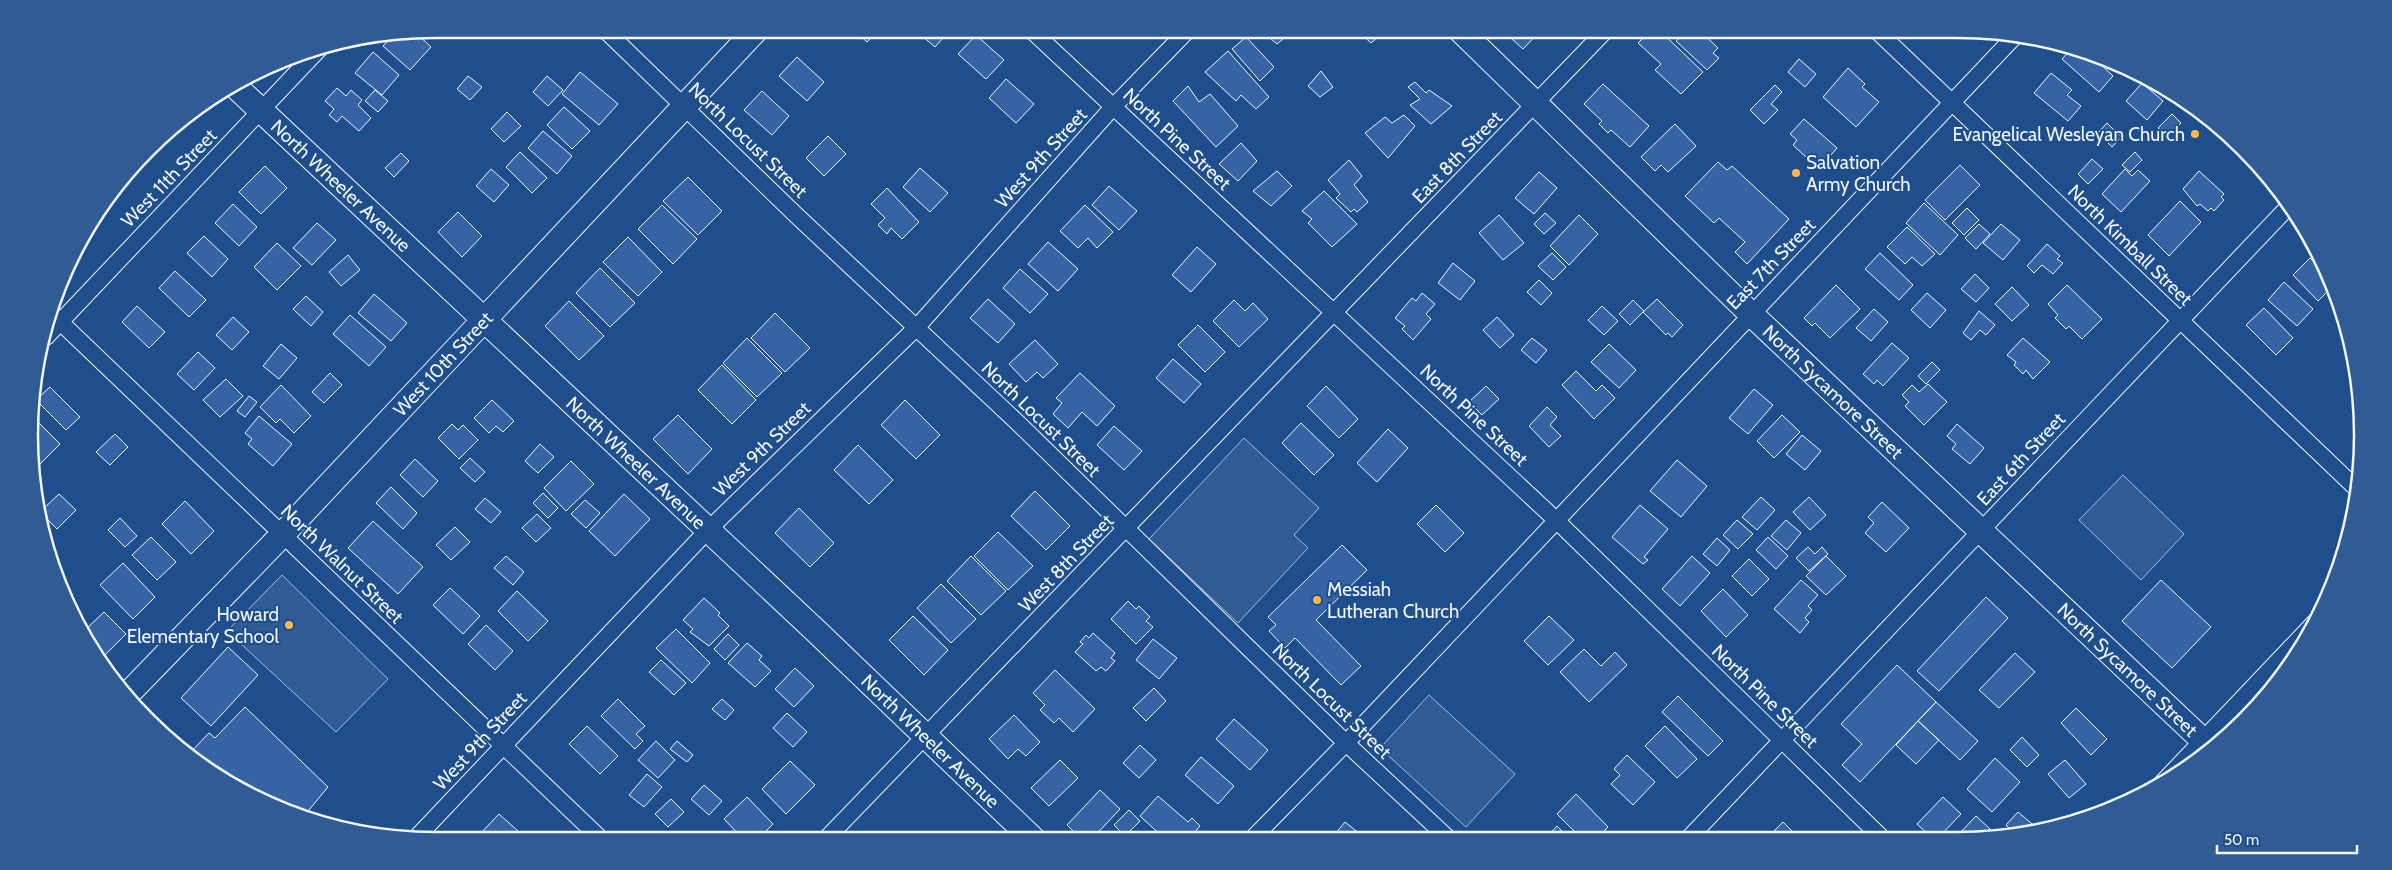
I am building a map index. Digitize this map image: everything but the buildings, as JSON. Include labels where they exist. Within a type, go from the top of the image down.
[{"type":"street","name":"North Locust Street","points":[[613,38],[798,216],[917,327],[1346,743],[1441,832]]},
{"type":"street","name":"West 10th Street","points":[[131,691],[282,535],[747,38]]},
{"type":"street","name":"North Pine Street","points":[[1040,38],[1556,520],[1876,832]]},
{"type":"street","name":"West 9th Street","points":[[422,832],[708,530],[917,327],[1113,107],[1180,38]]},
{"type":"street","name":"North Sycamore Street","points":[[1468,38],[1751,314],[2206,744]]},
{"type":"street","name":"East 8th Street","points":[[1335,313],[1598,38]]},
{"type":"street","name":"North Kimball Street","points":[[1884,38],[2351,484]]},
{"type":"street","name":"East 7th Street","points":[[1259,832],[1346,743],[2010,41]]},
{"type":"street","name":"West 11th Street","points":[[56,319],[311,58]]},
{"type":"street","name":"North Wheeler Avenue","points":[[239,89],[1026,832]]},
{"type":"street","name":"East 6th Street","points":[[1695,832],[2285,210]]},
{"type":"street","name":"West 8th Street","points":[[833,832],[1335,313]]},
{"type":"street","name":"North Walnut Street","points":[[56,319],[594,832]]},
{"type":"street","points":[[2211,740],[2294,646]]},
{"type":"shaded area","points":[[1244,438],[1319,508],[1294,535],[1308,548],[1238,623],[1149,539]]},
{"type":"shaded area","points":[[2123,475],[2184,534],[2141,580],[2079,520]]},
{"type":"shaded area","points":[[282,575],[388,679],[336,732],[227,631]]},
{"type":"shaded area","points":[[1429,695],[1515,774],[1466,827],[1380,748]]},
{"type":"place","name":"Evangelical Wesleyan Church","points":[[2195,134]]},
{"type":"place","name":"Salvation Army Church","points":[[1796,173]]},
{"type":"place","name":"Messiah Lutheran Church","points":[[1317,600]]},
{"type":"place","name":"Howard Elementary School","points":[[289,625]]}]
